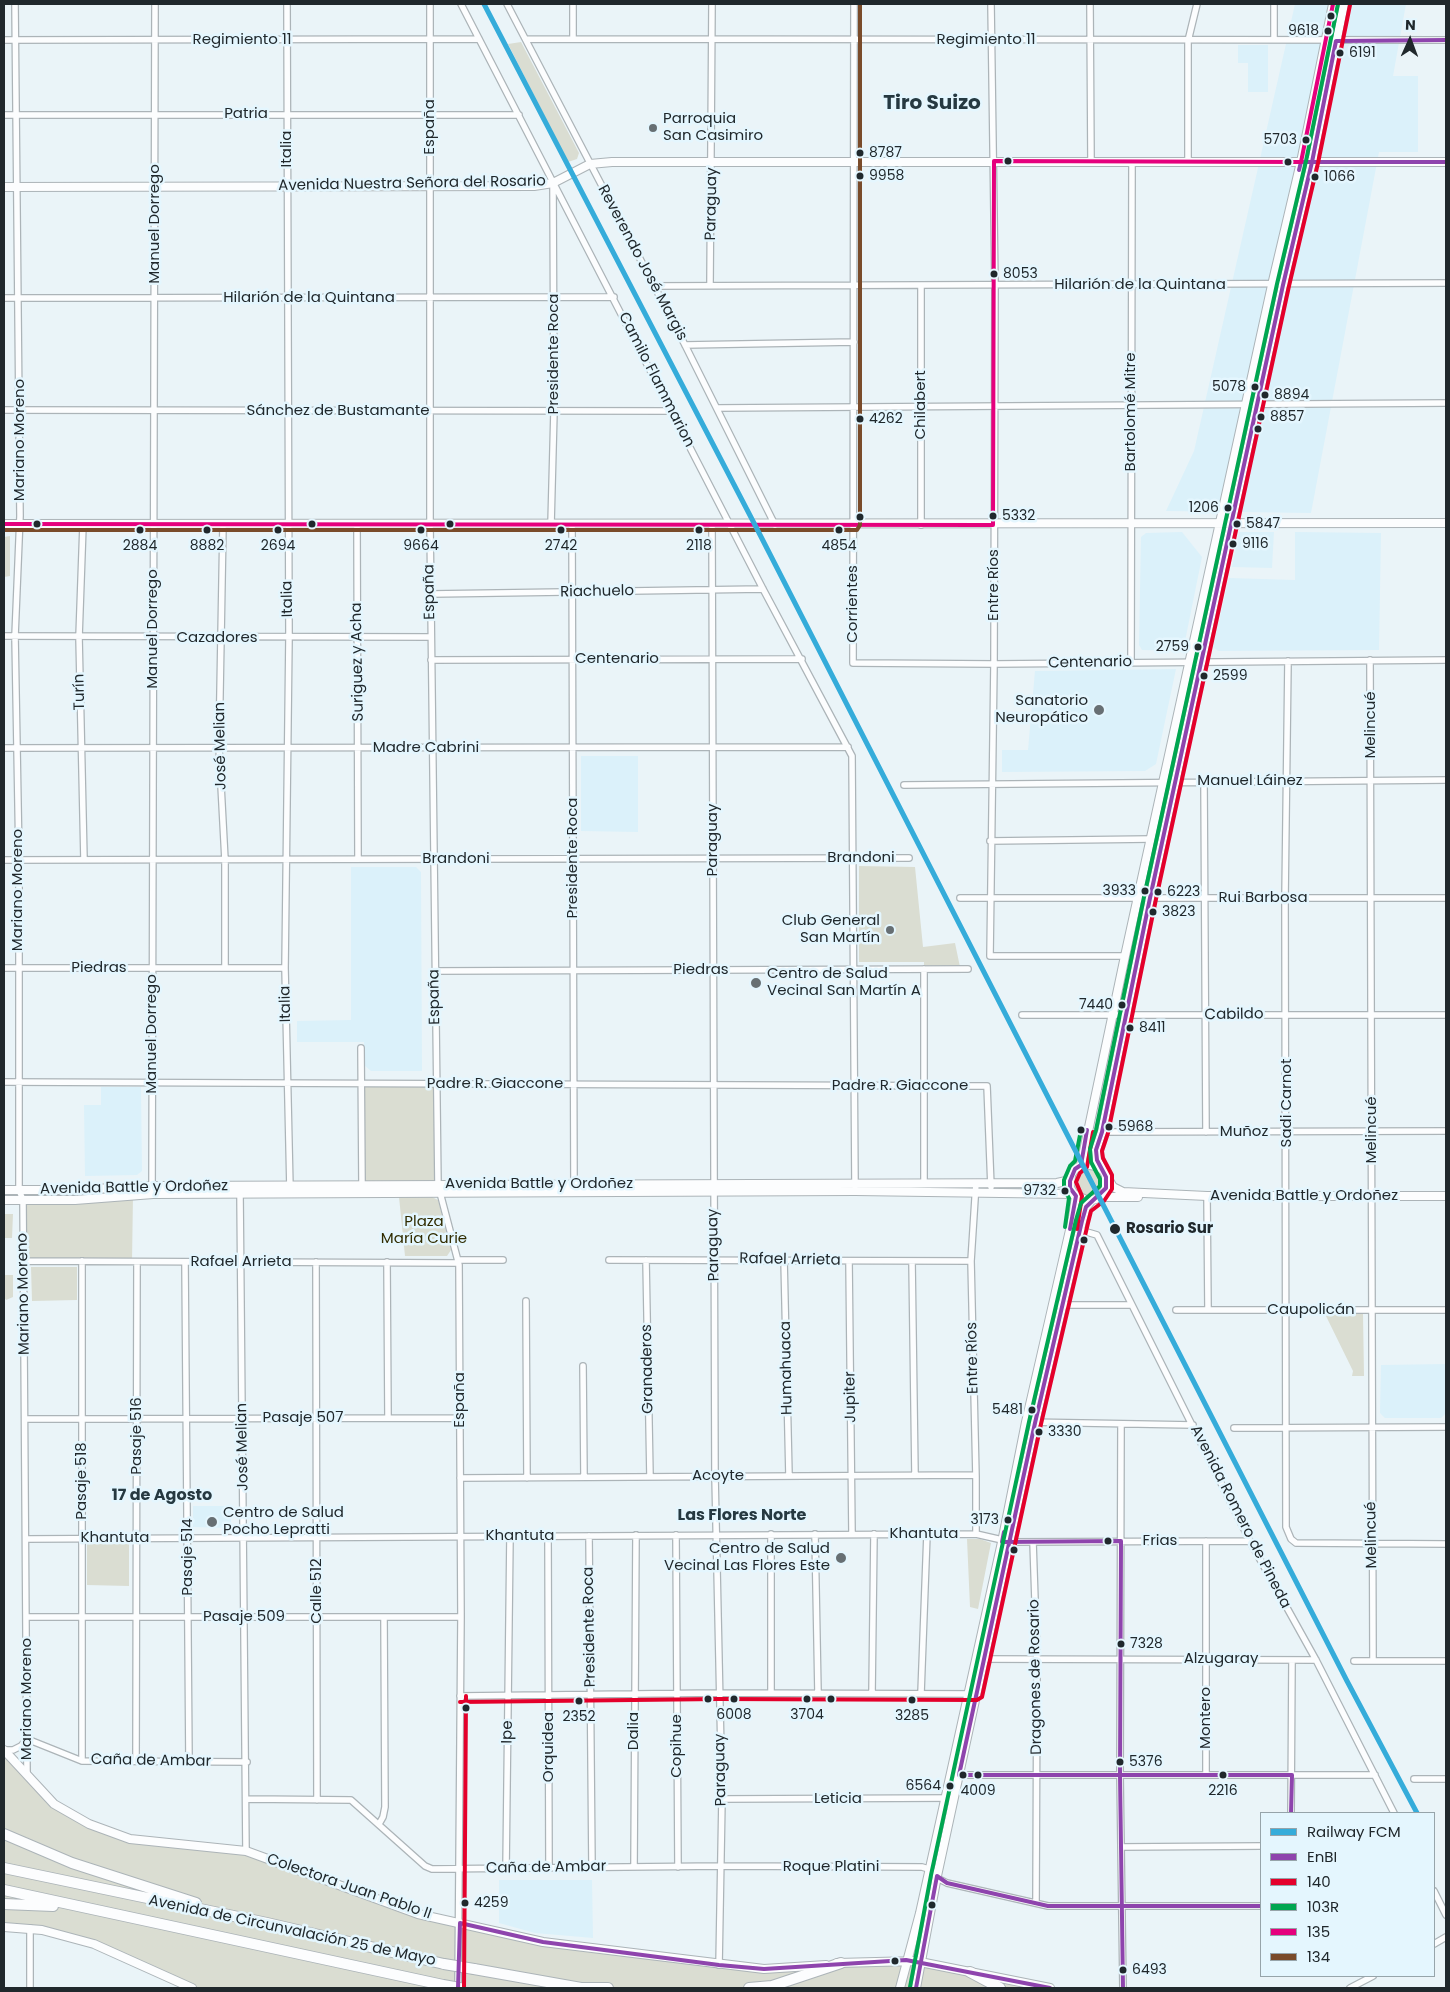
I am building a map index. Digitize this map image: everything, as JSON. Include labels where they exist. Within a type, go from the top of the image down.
[{"type":"highway","points":[[4,1834],[72,1863],[140,1887],[267,1923]]},
{"type":"highway","name":"Avenida de Circunvalación 25 de Mayo","points":[[4,1868],[267,1923],[444,1964],[581,1988]]},
{"type":"highway","name":"Avenida de Circunvalación 25 de Mayo","points":[[4,1890],[459,1988]]},
{"type":"highway","points":[[4,1904],[93,1910]]},
{"type":"highway","points":[[749,1988],[781,1984],[841,1963]]},
{"type":"highway","points":[[970,1972],[1000,1988]]},
{"type":"highway","points":[[577,1988],[608,1988]]},
{"type":"main road","points":[[1082,1165],[1124,956],[1272,285],[1301,162],[1333,4]]},
{"type":"main road","points":[[916,1988],[937,1876],[977,1694],[981,1659],[1062,1305],[1086,1207],[1106,1188],[1106,1177],[1096,1160],[1096,1150],[1102,1132],[1150,898],[1258,404],[1282,285],[1312,162],[1344,4]]},
{"type":"main road","name":"Avenida Nuestra Señora del Rosario","points":[[4,187],[534,186],[553,183],[590,164],[713,161],[1446,162]]},
{"type":"main road","points":[[4,524],[993,525],[1221,522],[1446,523]]},
{"type":"main road","points":[[1096,1198],[1083,1200],[1075,1195],[1070,1188],[1071,1174],[1082,1165],[1090,1164],[1101,1169]]},
{"type":"main road","name":"Avenida Battle y Ordoñez","points":[[4,1190],[438,1189],[574,1184],[714,1183],[991,1188],[1057,1183],[1066,1181],[1071,1174]]},
{"type":"main road","name":"Avenida Battle y Ordoñez","points":[[1106,1177],[1113,1187],[1123,1192],[1162,1195],[1446,1196]]},
{"type":"main road","name":"Avenida Battle y Ordoñez","points":[[4,1200],[75,1200],[152,1190],[240,1194],[362,1185],[574,1193],[714,1192],[924,1183],[976,1188]]},
{"type":"main road","name":"Avenida Battle y Ordoñez","points":[[991,1188],[1075,1195]]},
{"type":"main road","points":[[1007,1542],[1026,1422],[1053,1306],[1075,1195]]},
{"type":"main road","name":"Avenida Battle y Ordoñez","points":[[1096,1198],[1162,1195]]},
{"type":"main road","points":[[900,1988],[906,1960],[920,1914],[968,1694],[981,1659]]},
{"type":"main road","name":"Colectora Juan Pablo II","points":[[4,1750],[54,1804],[89,1824],[108,1832],[130,1839],[246,1851],[418,1914],[460,1924],[543,1942],[719,1965],[764,1969],[906,1960],[1050,1988]]},
{"type":"main road","points":[[4,1927],[30,1928],[64,1934],[94,1944],[192,1988]]},
{"type":"street","name":"Mariano Moreno","points":[[15,4],[20,524],[15,636],[19,860],[18,1082],[19,1190],[23,1200],[24,1261],[28,1617],[27,1774]]},
{"type":"street","name":"Manuel Dorrego","points":[[152,1190],[155,4]]},
{"type":"street","name":"Italia","points":[[287,4],[287,525],[289,637],[285,968],[290,1189]]},
{"type":"street","name":"España","points":[[430,4],[430,594],[436,1084],[438,1189],[458,1261],[461,1617],[459,1988]]},
{"type":"street","name":"Camilo Flammarion","points":[[461,4],[732,524],[763,589],[848,747],[852,756],[853,858]]},
{"type":"street","name":"Reverendo José Margis","points":[[507,4],[685,345],[775,525]]},
{"type":"street","points":[[573,4],[573,38]]},
{"type":"street","name":"Paraguay","points":[[710,284],[713,161],[712,4]]},
{"type":"street","name":"Corrientes","points":[[853,663],[854,4]]},
{"type":"street","name":"Entre Ríos","points":[[991,4],[995,285],[994,664],[990,841],[990,956],[1124,956]]},
{"type":"street","points":[[1090,4],[1092,161]]},
{"type":"street","points":[[1188,161],[1188,41],[1197,4]]},
{"type":"street","points":[[1274,4],[1274,40]]},
{"type":"street","name":"Regimiento 11","points":[[4,40],[479,39]]},
{"type":"street","name":"Regimiento 11","points":[[526,39],[1446,40]]},
{"type":"street","name":"Patria","points":[[4,115],[519,115]]},
{"type":"street","name":"Bartolomé Mitre","points":[[1131,663],[1132,161]]},
{"type":"street","name":"Presidente Roca","points":[[550,524],[554,411],[553,183]]},
{"type":"street","name":"Hilarión de la Quintana","points":[[654,286],[710,284],[854,286],[1446,283]]},
{"type":"street","name":"Chilabert","points":[[921,285],[922,525]]},
{"type":"street","name":"Hilarión de la Quintana","points":[[4,298],[614,297]]},
{"type":"street","points":[[685,345],[854,342]]},
{"type":"street","points":[[717,408],[1446,403]]},
{"type":"street","name":"Sánchez de Bustamante","points":[[4,410],[672,411]]},
{"type":"street","name":"Presidente Roca","points":[[572,524],[574,1193]]},
{"type":"street","name":"Paraguay","points":[[712,524],[715,1476],[722,1799],[719,1965]]},
{"type":"street","name":"Turín","points":[[83,525],[79,637],[84,860]]},
{"type":"street","name":"José Melian","points":[[223,525],[219,748],[225,860],[225,967]]},
{"type":"street","name":"Suriguez y Acha","points":[[357,525],[358,859]]},
{"type":"street","name":"Riachuelo","points":[[430,594],[763,589]]},
{"type":"street","name":"Cazadores","points":[[4,636],[153,638],[431,636]]},
{"type":"street","name":"Centenario","points":[[431,660],[802,659]]},
{"type":"street","name":"Melincué","points":[[1370,660],[1371,781],[1369,898],[1373,1015],[1371,1310],[1373,1661]]},
{"type":"street","name":"Centenario","points":[[853,663],[994,664],[1446,660]]},
{"type":"street","name":"Sadi Carnot","points":[[1288,661],[1285,780],[1287,1014],[1285,1519],[1291,1539],[1296,1542],[1373,1543]]},
{"type":"street","name":"Madre Cabrini","points":[[4,748],[848,747]]},
{"type":"street","name":"Manuel Láinez","points":[[904,785],[1446,780]]},
{"type":"street","points":[[1204,781],[1206,1132]]},
{"type":"street","points":[[990,841],[1151,839]]},
{"type":"street","points":[[853,858],[855,1187]]},
{"type":"street","name":"Brandoni","points":[[4,860],[909,858]]},
{"type":"street","name":"Rui Barbosa","points":[[960,898],[1446,898]]},
{"type":"street","name":"Piedras","points":[[4,968],[285,968]]},
{"type":"street","points":[[924,969],[924,1183]]},
{"type":"street","name":"Piedras","points":[[435,971],[968,969]]},
{"type":"street","name":"Cabildo","points":[[1022,1015],[1446,1014]]},
{"type":"street","points":[[360,1048],[362,1185]]},
{"type":"street","name":"Padre R. Giaccone","points":[[4,1082],[987,1086],[991,1188]]},
{"type":"street","name":"Muñoz","points":[[1102,1132],[1446,1131]]},
{"type":"street","name":"Entre Ríos","points":[[976,1188],[971,1261],[976,1534]]},
{"type":"street","name":"José Melian","points":[[240,1194],[247,1762],[246,1851]]},
{"type":"street","points":[[1207,1196],[1208,1309]]},
{"type":"street","name":"Avenida Romero de Pineda","points":[[1080,1230],[1097,1235],[1250,1541],[1316,1660],[1394,1812]]},
{"type":"street","name":"Rafael Arrieta","points":[[24,1261],[387,1262],[503,1260]]},
{"type":"street","name":"Rafael Arrieta","points":[[609,1260],[971,1261]]},
{"type":"street","name":"Granaderos","points":[[646,1260],[650,1477]]},
{"type":"street","name":"Humahuaca","points":[[784,1260],[789,1476]]},
{"type":"street","name":"Pasaje 518","points":[[82,1261],[82,1760]]},
{"type":"street","name":"Jupiter","points":[[850,1261],[852,1534]]},
{"type":"street","points":[[912,1261],[915,1475]]},
{"type":"street","name":"Pasaje 516","points":[[136,1761],[137,1262]]},
{"type":"street","name":"Pasaje 514","points":[[185,1262],[189,1762]]},
{"type":"street","name":"Calle 512","points":[[316,1262],[317,1800]]},
{"type":"street","points":[[387,1262],[388,1418]]},
{"type":"street","points":[[526,1301],[527,1478]]},
{"type":"street","points":[[1053,1306],[1131,1305]]},
{"type":"street","name":"Caupolicán","points":[[1176,1310],[1446,1310]]},
{"type":"street","points":[[583,1366],[584,1477]]},
{"type":"street","name":"Pasaje 507","points":[[26,1420],[460,1418]]},
{"type":"street","points":[[1026,1422],[1193,1425]]},
{"type":"street","points":[[1121,1424],[1120,1775],[1123,1988]]},
{"type":"street","points":[[1234,1428],[1446,1427]]},
{"type":"street","name":"Acoyte","points":[[460,1478],[976,1475]]},
{"type":"street","points":[[770,1693],[772,1534]]},
{"type":"street","points":[[815,1534],[818,1692]]},
{"type":"street","points":[[872,1693],[874,1534]]},
{"type":"street","points":[[921,1693],[927,1534]]},
{"type":"street","name":"Khantuta","points":[[27,1539],[976,1534],[1007,1542]]},
{"type":"street","name":"Copihue","points":[[676,1535],[678,1867]]},
{"type":"street","name":"Ipe","points":[[506,1869],[510,1536]]},
{"type":"street","name":"Orquidea","points":[[548,1536],[549,1868]]},
{"type":"street","name":"Presidente Roca","points":[[589,1536],[592,1868]]},
{"type":"street","name":"Dalia","points":[[634,1867],[636,1536]]},
{"type":"street","name":"Montero","points":[[1206,1541],[1206,1775]]},
{"type":"street","name":"Frias","points":[[1007,1542],[1250,1541]]},
{"type":"street","name":"Dragones de Rosario","points":[[1033,1542],[1037,1659],[1036,1902]]},
{"type":"street","points":[[1373,1543],[1446,1544]]},
{"type":"street","points":[[379,1824],[383,1818],[385,1807],[384,1616]]},
{"type":"street","name":"Pasaje 509","points":[[28,1617],[461,1617]]},
{"type":"street","name":"Alzugaray","points":[[981,1659],[1316,1660]]},
{"type":"street","points":[[1291,1812],[1292,1660]]},
{"type":"street","points":[[1354,1661],[1446,1661]]},
{"type":"street","points":[[460,1696],[818,1692],[977,1694]]},
{"type":"street","points":[[4,1750],[13,1750],[21,1746],[27,1739]]},
{"type":"street","name":"Caña de Ambar","points":[[27,1739],[82,1760],[247,1762]]},
{"type":"street","points":[[959,1776],[1375,1775]]},
{"type":"street","points":[[1414,1779],[1446,1779]]},
{"type":"street","name":"Leticia","points":[[722,1799],[954,1798]]},
{"type":"street","name":"Caña de Ambar","points":[[247,1799],[351,1800],[429,1868],[459,1870],[722,1866]]},
{"type":"street","points":[[1121,1847],[1260,1846]]},
{"type":"street","name":"Roque Platini","points":[[722,1866],[922,1868],[929,1870]]},
{"type":"street","points":[[929,1870],[947,1882],[1048,1906],[1260,1906]]},
{"type":"street","points":[[1435,1893],[1446,1915]]},
{"type":"street","points":[[1435,1906],[1441,1906]]},
{"type":"street","points":[[30,1928],[30,1988]]},
{"type":"street","points":[[1435,1943],[1446,1937]]},
{"type":"street","points":[[1350,1988],[1371,1977]]},
{"type":"shaded area","points":[[1295,4],[1406,4],[1393,76],[1418,76],[1418,152],[1379,152],[1311,513],[1166,511],[1194,451]]},
{"type":"shaded area","points":[[1238,45],[1268,45],[1268,92],[1248,92],[1248,63],[1238,63]]},
{"type":"shaded area","points":[[1182,532],[1202,557],[1183,651],[1142,650],[1139,645],[1141,537],[1146,533]]},
{"type":"shaded area","points":[[1239,532],[1274,532],[1272,568],[1232,567]]},
{"type":"shaded area","points":[[1295,532],[1381,533],[1379,650],[1218,651],[1213,647],[1229,578],[1295,580]]},
{"type":"shaded area","name":"Sanatorio Neuropático","points":[[1176,669],[1156,764],[1145,771],[1002,772],[1002,750],[1028,750],[1035,671]]},
{"type":"shaded area","points":[[581,756],[638,756],[638,832],[581,831]]},
{"type":"shaded area","points":[[351,867],[416,867],[421,872],[422,1071],[371,1071],[364,1065],[364,1042],[297,1042],[297,1021],[351,1020]]},
{"type":"shaded area","points":[[101,1087],[141,1087],[142,1171],[137,1175],[85,1176],[84,1105],[101,1105]]},
{"type":"shaded area","points":[[1446,1364],[1446,1413],[1441,1418],[1385,1418],[1380,1413],[1381,1365]]},
{"type":"shaded area","name":"Centro de Salud Pocho Lepratti","points":[[193,1506],[231,1506],[231,1528],[193,1527]]},
{"type":"shaded area","points":[[499,1880],[592,1880],[593,1938],[535,1933],[499,1923]]},
{"type":"green space","points":[[521,42],[579,153],[577,159],[568,162],[508,44]]},
{"type":"green space","points":[[10,536],[10,576],[4,577],[4,537]]},
{"type":"green space","name":"Club General San Martín","points":[[859,866],[915,867],[923,947],[955,943],[960,967],[924,967],[924,962],[859,962]]},
{"type":"green space","points":[[361,1083],[436,1084],[438,1185],[362,1185]]},
{"type":"green space","points":[[1080,1166],[1101,1169],[1106,1188],[1092,1200],[1074,1194],[1071,1174]]},
{"type":"green space","points":[[133,1195],[132,1262],[24,1261],[23,1200]]},
{"type":"green space","name":"Plaza María Curie","points":[[399,1197],[432,1197],[438,1200],[451,1250],[447,1256],[405,1256]]},
{"type":"green space","points":[[4,1214],[13,1214],[12,1238],[4,1238]]},
{"type":"green space","points":[[4,1254],[5,1275],[13,1275],[13,1297],[6,1300],[4,1297]]},
{"type":"green space","points":[[31,1267],[77,1267],[77,1300],[32,1301]]},
{"type":"green space","points":[[1325,1314],[1363,1314],[1364,1376],[1352,1376],[1353,1371]]},
{"type":"green space","points":[[967,1539],[980,1539],[991,1543],[978,1609],[970,1607]]},
{"type":"green space","points":[[87,1544],[129,1544],[129,1586],[87,1585]]},
{"type":"green space","points":[[4,1750],[54,1804],[108,1832],[246,1851],[418,1914],[543,1942],[764,1969],[906,1960],[1050,1988],[192,1988],[64,1934],[4,1927]]},
{"type":"rail line","name":"FCM","points":[[484,4],[755,525],[1347,1681],[1416,1812]]},
{"type":"transit line","name":"134","points":[[4,530],[857,530],[860,525],[860,4]]},
{"type":"transit line","name":"135","points":[[4,524],[993,525],[994,161],[1301,162],[1333,4]]},
{"type":"transit line","name":"103R","points":[[910,1987],[931,1875],[1029,1422],[1076,1220],[1081,1203],[1100,1186],[1100,1179],[1091,1162],[1090,1149],[1096,1130],[1144,897],[1277,284],[1306,161],[1338,4]]},
{"type":"transit line","name":"140","points":[[460,1702],[719,1699],[977,1700],[982,1697],[1041,1424],[1091,1211],[1104,1201],[1112,1189],[1112,1175],[1103,1158],[1102,1151],[1108,1133],[1156,899],[1289,286],[1318,163],[1350,5]]},
{"type":"transit line","name":"EnBI","points":[[1291,1812],[1292,1775],[959,1775],[1035,1423],[1082,1221],[1086,1207],[1106,1188],[1106,1177],[1097,1160],[1096,1150],[1102,1132],[1150,898],[1283,285],[1312,162],[1336,41],[1446,40]]},
{"type":"transit line","name":"EnBI","points":[[1299,170],[1301,162],[1446,162]]},
{"type":"transit line","name":"103R","points":[[1065,1227],[1069,1198],[1064,1190],[1064,1180],[1070,1166],[1075,1161],[1081,1130]]},
{"type":"transit line","name":"EnBI","points":[[1070,1229],[1076,1196],[1070,1188],[1070,1181],[1075,1169],[1081,1165],[1087,1130]]},
{"type":"transit line","name":"140","points":[[1077,1229],[1082,1196],[1076,1182],[1080,1173],[1087,1167],[1093,1132]]},
{"type":"transit line","name":"EnBI","points":[[1004,1532],[1002,1542],[1121,1541],[1120,1775],[1123,1988]]},
{"type":"transit line","name":"140","points":[[464,1988],[466,1696]]},
{"type":"transit line","name":"EnBI","points":[[937,1876],[947,1883],[1048,1906],[1260,1906]]},
{"type":"transit line","name":"EnBI","points":[[916,1988],[937,1876]]},
{"type":"transit line","name":"EnBI","points":[[458,1988],[460,1923],[543,1942],[719,1965],[764,1969],[906,1960],[1050,1988]]},
{"type":"place","name":"9618","points":[[1328,31]]},
{"type":"place","name":"6191","points":[[1340,53]]},
{"type":"place","name":"Parroquia San Casimiro","points":[[653,128]]},
{"type":"place","name":"5703","points":[[1306,140]]},
{"type":"place","name":"8787","points":[[860,153]]},
{"type":"place","name":"9958","points":[[860,176]]},
{"type":"place","name":"1066","points":[[1315,177]]},
{"type":"place","name":"8053","points":[[994,274]]},
{"type":"place","name":"5078","points":[[1255,387]]},
{"type":"place","name":"8894","points":[[1265,395]]},
{"type":"place","name":"8857","points":[[1261,417]]},
{"type":"place","name":"4262","points":[[860,419]]},
{"type":"place","name":"1206","points":[[1228,508]]},
{"type":"place","name":"5332","points":[[993,516]]},
{"type":"place","name":"5847","points":[[1237,524]]},
{"type":"place","name":"2884","points":[[140,530]]},
{"type":"place","name":"8882","points":[[207,530]]},
{"type":"place","name":"2694","points":[[278,530]]},
{"type":"place","name":"9664","points":[[421,530]]},
{"type":"place","name":"2742","points":[[561,530]]},
{"type":"place","name":"2118","points":[[699,530]]},
{"type":"place","name":"4854","points":[[839,530]]},
{"type":"place","name":"9116","points":[[1233,544]]},
{"type":"place","name":"2759","points":[[1198,647]]},
{"type":"place","name":"2599","points":[[1204,676]]},
{"type":"place","name":"Sanatorio Neuropático","points":[[1099,710]]},
{"type":"place","name":"3933","points":[[1145,891]]},
{"type":"place","name":"6223","points":[[1158,892]]},
{"type":"place","name":"3823","points":[[1153,912]]},
{"type":"place","name":"Club General San Martín","points":[[890,930]]},
{"type":"place","name":"Centro de Salud Vecinal San Martín A","points":[[756,983]]},
{"type":"place","name":"7440","points":[[1122,1005]]},
{"type":"place","name":"8411","points":[[1130,1028]]},
{"type":"place","name":"5968","points":[[1109,1127]]},
{"type":"place","name":"9732","points":[[1065,1191]]},
{"type":"place","name":"Rosario Sur","points":[[1115,1229]]},
{"type":"place","name":"5481","points":[[1032,1410]]},
{"type":"place","name":"3330","points":[[1039,1432]]},
{"type":"place","name":"3173","points":[[1008,1520]]},
{"type":"place","name":"Centro de Salud Pocho Lepratti","points":[[212,1522]]},
{"type":"place","name":"Centro de Salud Vecinal Las Flores Este","points":[[841,1558]]},
{"type":"place","name":"7328","points":[[1121,1644]]},
{"type":"place","name":"6008","points":[[734,1699]]},
{"type":"place","name":"3704","points":[[807,1699]]},
{"type":"place","name":"3285","points":[[912,1700]]},
{"type":"place","name":"2352","points":[[579,1701]]},
{"type":"place","name":"5376","points":[[1120,1762]]},
{"type":"place","name":"4009","points":[[978,1775]]},
{"type":"place","name":"2216","points":[[1223,1775]]},
{"type":"place","name":"6564","points":[[950,1786]]},
{"type":"place","name":"4259","points":[[465,1903]]},
{"type":"place","name":"6493","points":[[1123,1970]]},
{"type":"district","name":"Tiro Suizo","points":[[932,104]]},
{"type":"district","name":"17 de Agosto","points":[[162,1496]]},
{"type":"district","name":"Las Flores Norte","points":[[742,1516]]}]
